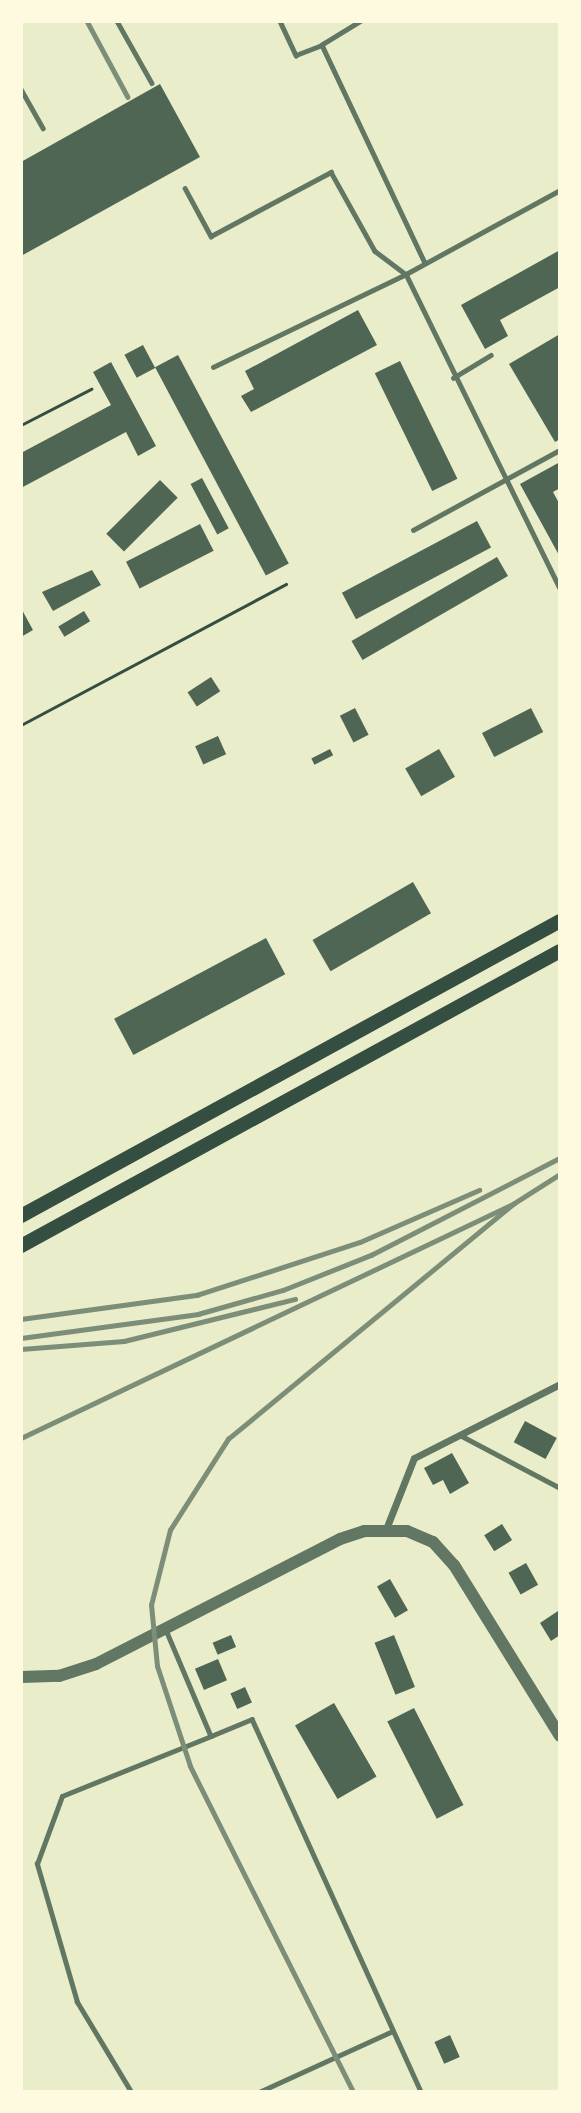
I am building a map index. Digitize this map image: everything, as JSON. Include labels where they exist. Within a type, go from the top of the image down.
[{"type":"main road","points":[[21,1216],[560,921]]},
{"type":"main road","points":[[21,1246],[560,951]]},
{"type":"street","points":[[386,1529],[414,1458],[560,1384]]},
{"type":"street","points":[[21,1677],[59,1675],[96,1664],[340,1539],[386,1529],[433,1542],[454,1565],[560,1735]]},
{"type":"lane","points":[[117,21],[152,83]]},
{"type":"lane","points":[[246,21],[256,21]]},
{"type":"lane","points":[[280,21],[296,55],[322,45],[361,21]]},
{"type":"lane","points":[[322,45],[425,264]]},
{"type":"lane","points":[[21,89],[43,128]]},
{"type":"lane","points":[[185,188],[211,236],[331,172],[375,251],[406,274],[453,378],[560,588]]},
{"type":"lane","points":[[213,367],[406,274],[560,190]]},
{"type":"lane","points":[[453,378],[491,355]]},
{"type":"lane","points":[[414,530],[560,450]]},
{"type":"lane","points":[[459,1435],[560,1488]]},
{"type":"lane","points":[[165,1630],[211,1736]]},
{"type":"lane","points":[[131,2092],[77,2002],[37,1864],[62,1796],[252,1719],[421,2092]]},
{"type":"lane","points":[[258,2092],[393,2031]]},
{"type":"path","points":[[21,425],[91,388]]},
{"type":"path","points":[[21,725],[286,584]]},
{"type":"building","points":[[160,84],[200,157],[21,256],[21,162]]},
{"type":"building","points":[[560,250],[560,287],[500,320],[508,336],[485,349],[461,305]]},
{"type":"building","points":[[358,310],[377,345],[251,412],[241,396],[254,389],[245,371]]},
{"type":"building","points":[[560,334],[560,439],[555,442],[509,364]]},
{"type":"building","points":[[143,345],[155,368],[137,378],[124,355]]},
{"type":"building","points":[[178,355],[289,563],[266,576],[155,367]]},
{"type":"building","points":[[400,361],[457,479],[432,491],[375,373]]},
{"type":"building","points":[[111,362],[156,446],[138,456],[126,432],[21,488],[21,453],[111,405],[93,372]]},
{"type":"building","points":[[560,462],[560,488],[553,492],[560,505],[560,557],[520,484]]},
{"type":"building","points":[[202,478],[229,528],[217,534],[191,484]]},
{"type":"building","points":[[160,480],[178,498],[124,551],[106,534]]},
{"type":"building","points":[[477,521],[491,547],[356,619],[342,593]]},
{"type":"building","points":[[200,524],[214,551],[140,588],[126,562]]},
{"type":"building","points":[[497,557],[508,576],[363,660],[352,641]]},
{"type":"building","points":[[92,570],[101,585],[53,611],[42,592]]},
{"type":"building","points":[[21,608],[33,630],[21,637]]},
{"type":"building","points":[[84,611],[90,621],[64,637],[58,626]]},
{"type":"building","points":[[211,677],[220,691],[197,707],[188,692]]},
{"type":"building","points":[[355,708],[369,735],[353,742],[340,716]]},
{"type":"building","points":[[531,708],[543,732],[494,757],[482,733]]},
{"type":"building","points":[[218,736],[226,754],[203,764],[195,746]]},
{"type":"building","points":[[330,749],[333,755],[314,765],[311,759]]},
{"type":"building","points":[[439,749],[455,777],[421,796],[405,768]]},
{"type":"building","points":[[413,882],[431,913],[331,971],[313,940]]},
{"type":"building","points":[[266,938],[285,974],[133,1055],[114,1019]]},
{"type":"building","points":[[525,1421],[557,1438],[546,1459],[514,1442]]},
{"type":"building","points":[[452,1453],[469,1483],[450,1494],[443,1480],[433,1485],[424,1468]]},
{"type":"building","points":[[502,1524],[512,1540],[494,1551],[484,1535]]},
{"type":"building","points":[[526,1563],[538,1585],[521,1595],[509,1573]]},
{"type":"building","points":[[390,1579],[408,1610],[395,1618],[377,1586]]},
{"type":"building","points":[[558,1611],[560,1635],[551,1641],[540,1623]]},
{"type":"building","points":[[231,1635],[236,1647],[218,1655],[213,1643]]},
{"type":"building","points":[[394,1635],[415,1687],[396,1695],[375,1643]]},
{"type":"building","points":[[218,1659],[227,1680],[204,1690],[195,1669]]},
{"type":"building","points":[[245,1687],[252,1703],[237,1709],[230,1694]]},
{"type":"building","points":[[334,1703],[376,1777],[338,1799],[295,1726]]},
{"type":"building","points":[[414,1708],[463,1805],[437,1819],[387,1722]]},
{"type":"building","points":[[450,2035],[460,2057],[444,2064],[434,2042]]},
{"type":"railway","points":[[87,21],[128,97]]},
{"type":"railway","points":[[21,1338],[198,1314],[283,1290],[371,1255],[560,1158]]},
{"type":"railway","points":[[21,1438],[513,1204],[560,1174]]},
{"type":"railway","points":[[21,1319],[197,1295],[360,1242],[479,1190]]},
{"type":"railway","points":[[353,2092],[190,1766],[157,1666],[151,1605],[170,1530],[228,1439],[513,1204]]},
{"type":"railway","points":[[21,1349],[124,1341],[295,1299]]}]
